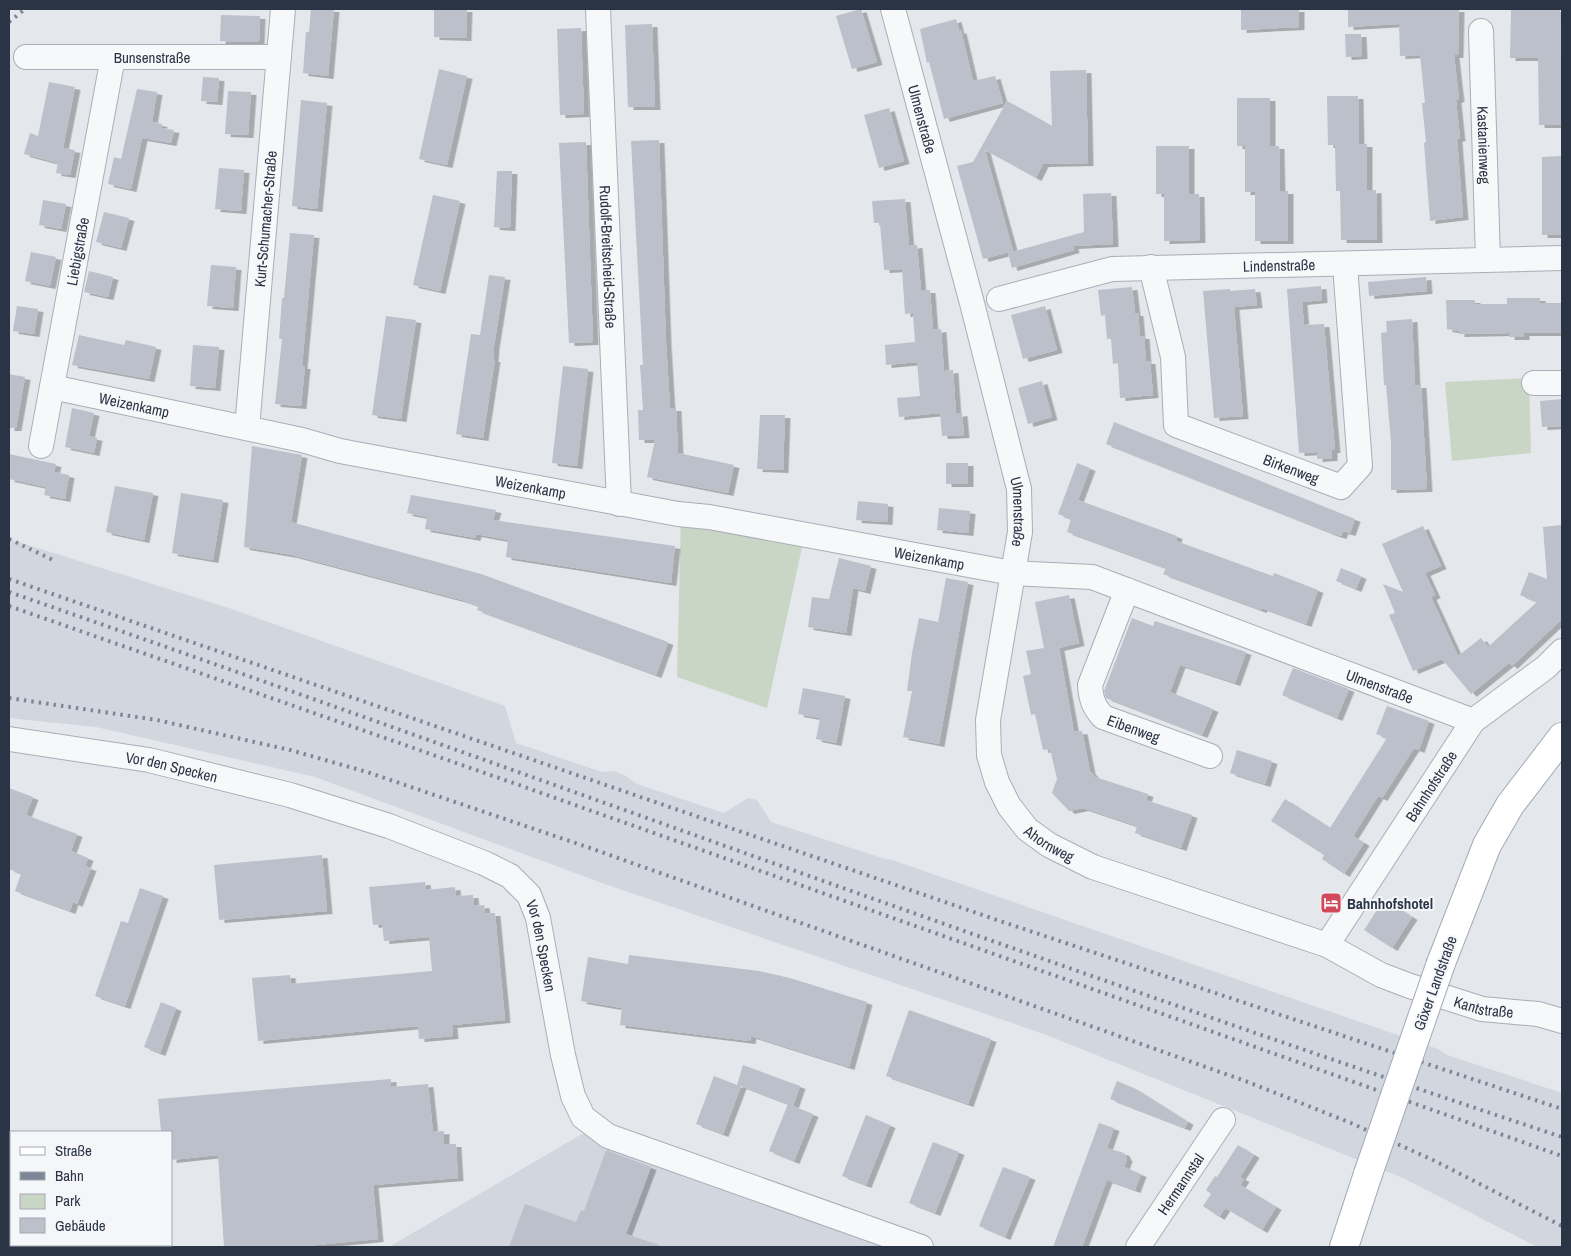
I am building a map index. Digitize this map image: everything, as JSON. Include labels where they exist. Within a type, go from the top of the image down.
[{"type":"main road","name":"Göxer Landstraße","points":[[1348,1245],[1368,1174],[1441,963],[1487,845],[1510,805],[1562,737]]},
{"type":"street","name":"Kurt-Schumacher-Straße","points":[[247,428],[283,9]]},
{"type":"street","name":"Rudolf-Breitscheid-Straße","points":[[598,9],[619,504]]},
{"type":"street","name":"Ulmenstraße","points":[[893,9],[974,307],[1019,489],[1020,532],[1012,573],[1092,577],[1473,721]]},
{"type":"street","name":"Kastanienweg","points":[[1481,32],[1488,259]]},
{"type":"street","name":"Bunsenstraße","points":[[26,57],[278,57]]},
{"type":"street","name":"Liebigstraße","points":[[42,446],[113,57]]},
{"type":"street","name":"Lindenstraße","points":[[999,299],[1112,269],[1345,265],[1562,258]]},
{"type":"street","name":"Birkenweg","points":[[1151,267],[1172,357],[1176,425],[1341,488],[1360,466],[1345,265]]},
{"type":"street","points":[[1534,383],[1562,383]]},
{"type":"street","name":"Weizenkamp","points":[[52,387],[247,428],[340,451],[619,504],[709,517],[1012,573]]},
{"type":"street","name":"Ahornweg","points":[[1012,573],[988,720],[989,755],[997,782],[1009,806],[1027,829],[1048,845],[1093,867],[1327,945]]},
{"type":"street","name":"Eibenweg","points":[[1127,590],[1090,686],[1090,698],[1104,717],[1210,756]]},
{"type":"street","name":"Bahnhofstraße","points":[[1327,945],[1473,721],[1546,666],[1562,651]]},
{"type":"street","name":"Vor den Specken","points":[[9,739],[148,760],[290,795],[389,826],[484,863],[510,876],[529,895],[538,918],[563,1055],[573,1096],[583,1117],[608,1136],[921,1247]]},
{"type":"street","name":"Kantstraße","points":[[1327,945],[1381,975],[1410,986],[1482,1009],[1538,1014],[1562,1021]]},
{"type":"street","name":"Hermannstal","points":[[1138,1247],[1223,1120]]},
{"type":"shaded area","points":[[9,539],[226,607],[505,706],[516,743],[602,772],[614,771],[626,776],[637,784],[724,813],[748,798],[757,800],[771,822],[892,860],[1438,1049],[1447,1055],[1562,1093],[1562,1247],[1537,1247],[1403,1178],[1044,1034],[605,884],[315,777],[96,727],[9,718]]},
{"type":"shaded area","points":[[587,1131],[909,1247],[389,1247]]},
{"type":"green space","points":[[1529,378],[1531,453],[1452,461],[1445,382]]},
{"type":"green space","points":[[681,515],[803,543],[767,708],[677,677]]},
{"type":"building","points":[[311,9],[334,9],[328,76],[303,73],[306,32],[309,32]]},
{"type":"building","points":[[434,9],[467,9],[466,38],[434,37]]},
{"type":"building","points":[[861,9],[877,62],[852,69],[836,16]]},
{"type":"building","points":[[1241,9],[1299,9],[1299,27],[1241,30]]},
{"type":"building","points":[[1348,9],[1459,9],[1458,55],[1454,55],[1459,99],[1456,100],[1460,138],[1457,139],[1463,217],[1430,221],[1422,103],[1425,103],[1420,55],[1400,56],[1399,24],[1348,27]]},
{"type":"building","points":[[1511,9],[1560,9],[1562,125],[1539,125],[1538,58],[1510,58]]},
{"type":"building","points":[[221,15],[260,16],[259,42],[220,41]]},
{"type":"building","points":[[956,19],[959,31],[961,30],[973,81],[995,76],[1003,103],[944,119],[929,62],[927,63],[920,29]]},
{"type":"building","points":[[652,24],[655,107],[628,107],[625,25]]},
{"type":"building","points":[[581,28],[584,114],[560,115],[557,29]]},
{"type":"building","points":[[1345,34],[1361,34],[1362,56],[1346,57]]},
{"type":"building","points":[[439,69],[467,76],[447,165],[419,159]]},
{"type":"building","points":[[1086,70],[1088,163],[1043,164],[1036,178],[985,150],[1013,251],[983,259],[957,166],[973,162],[1007,101],[1052,126],[1050,71]]},
{"type":"building","points":[[203,77],[219,78],[217,102],[201,101]]},
{"type":"building","points":[[49,82],[75,87],[63,148],[75,150],[70,175],[56,173],[58,163],[24,154],[30,133],[38,136]]},
{"type":"building","points":[[137,89],[157,92],[152,122],[162,124],[161,128],[174,130],[171,143],[142,138],[131,189],[108,184],[114,157],[121,159]]},
{"type":"building","points":[[228,91],[251,92],[248,135],[225,134]]},
{"type":"building","points":[[1327,96],[1358,96],[1359,144],[1367,144],[1367,191],[1376,190],[1377,240],[1341,240],[1340,191],[1336,191],[1335,145],[1328,145]]},
{"type":"building","points":[[1237,98],[1270,98],[1270,146],[1279,146],[1280,191],[1288,191],[1288,241],[1255,241],[1255,192],[1245,192],[1245,146],[1237,146]]},
{"type":"building","points":[[301,100],[327,103],[317,209],[292,206]]},
{"type":"building","points":[[889,108],[904,161],[879,168],[864,115]]},
{"type":"building","points":[[659,140],[670,408],[676,408],[678,453],[734,465],[728,493],[647,477],[655,440],[639,440],[638,410],[643,410],[640,365],[643,365],[631,141]]},
{"type":"building","points":[[586,142],[593,342],[569,343],[559,143]]},
{"type":"building","points":[[1156,146],[1189,146],[1189,194],[1199,194],[1200,240],[1164,241],[1164,194],[1156,194]]},
{"type":"building","points":[[1562,156],[1562,235],[1542,235],[1542,157]]},
{"type":"building","points":[[219,168],[244,170],[241,211],[215,209]]},
{"type":"building","points":[[497,171],[512,171],[510,228],[494,227]]},
{"type":"building","points":[[1111,193],[1113,244],[1073,246],[1074,250],[1012,268],[1008,253],[1084,232],[1083,194]]},
{"type":"building","points":[[433,195],[460,201],[440,291],[413,285]]},
{"type":"building","points":[[905,199],[909,246],[917,245],[921,290],[930,290],[933,330],[941,329],[944,371],[953,370],[956,414],[962,413],[964,435],[942,436],[940,413],[899,417],[897,398],[920,396],[917,362],[886,365],[885,345],[915,342],[913,313],[905,314],[902,269],[884,270],[880,223],[874,223],[872,201]]},
{"type":"building","points":[[43,200],[66,204],[61,229],[39,225]]},
{"type":"building","points":[[104,212],[129,218],[121,248],[96,242]]},
{"type":"building","points":[[290,233],[314,235],[302,366],[305,366],[301,406],[275,404],[282,339],[279,339],[282,298],[284,298]]},
{"type":"building","points":[[31,252],[56,257],[50,286],[25,281]]},
{"type":"building","points":[[211,265],[236,267],[233,308],[207,306]]},
{"type":"building","points":[[89,271],[113,277],[108,297],[84,292]]},
{"type":"building","points":[[489,275],[505,277],[494,346],[493,359],[495,359],[483,438],[456,434],[471,334],[480,335]]},
{"type":"building","points":[[1426,277],[1427,291],[1369,296],[1368,282]]},
{"type":"building","points":[[1321,286],[1322,300],[1302,302],[1304,325],[1324,324],[1335,450],[1332,450],[1332,458],[1317,459],[1317,452],[1299,453],[1287,289]]},
{"type":"building","points":[[1132,287],[1135,313],[1138,313],[1140,336],[1144,336],[1146,361],[1150,361],[1153,395],[1120,398],[1118,363],[1113,364],[1111,339],[1107,339],[1105,315],[1101,316],[1098,290]]},
{"type":"building","points":[[1230,289],[1230,291],[1255,289],[1257,305],[1234,307],[1243,416],[1214,418],[1203,291]]},
{"type":"building","points":[[1507,298],[1540,298],[1540,303],[1562,303],[1562,333],[1524,333],[1524,337],[1509,337],[1509,333],[1459,334],[1459,331],[1447,329],[1446,300],[1475,300],[1475,304],[1507,304]]},
{"type":"building","points":[[17,306],[38,309],[34,334],[13,331]]},
{"type":"building","points":[[1045,306],[1057,350],[1023,359],[1011,315]]},
{"type":"building","points":[[386,316],[416,320],[401,419],[372,415]]},
{"type":"building","points":[[1412,319],[1415,385],[1421,385],[1427,489],[1391,490],[1391,442],[1386,385],[1384,385],[1381,333],[1387,332],[1386,321]]},
{"type":"building","points":[[79,335],[124,345],[126,340],[156,347],[149,379],[72,365]]},
{"type":"building","points":[[193,345],[219,347],[215,388],[190,386]]},
{"type":"building","points":[[563,366],[588,369],[577,466],[552,463]]},
{"type":"building","points":[[9,374],[25,377],[16,428],[9,428]]},
{"type":"building","points":[[1042,381],[1052,417],[1028,424],[1018,388]]},
{"type":"building","points":[[1562,399],[1562,426],[1542,427],[1540,401]]},
{"type":"building","points":[[72,408],[94,413],[89,436],[97,438],[94,453],[65,447]]},
{"type":"building","points":[[760,415],[785,415],[783,470],[757,469]]},
{"type":"building","points":[[1114,422],[1355,519],[1350,533],[1343,531],[1341,536],[1331,533],[1106,444]]},
{"type":"building","points":[[252,446],[302,455],[291,522],[481,574],[668,642],[656,675],[477,610],[479,606],[462,600],[292,555],[244,547]]},
{"type":"building","points":[[9,454],[56,464],[54,472],[69,475],[65,499],[44,495],[46,487],[9,479]]},
{"type":"building","points":[[946,463],[968,463],[968,484],[946,484]]},
{"type":"building","points":[[1077,463],[1090,468],[1078,500],[1177,536],[1176,541],[1273,576],[1274,573],[1318,590],[1306,624],[1262,608],[1261,610],[1163,574],[1166,568],[1067,532],[1071,519],[1058,514]]},
{"type":"building","points":[[115,486],[153,493],[144,540],[106,532]]},
{"type":"building","points":[[181,493],[223,500],[213,560],[172,553]]},
{"type":"building","points":[[411,495],[496,510],[493,520],[675,546],[671,583],[506,557],[508,540],[476,534],[475,538],[425,529],[427,517],[407,513]]},
{"type":"building","points":[[858,501],[888,504],[887,522],[856,520]]},
{"type":"building","points":[[939,508],[970,511],[968,533],[937,530]]},
{"type":"building","points":[[1561,525],[1562,619],[1512,666],[1509,663],[1471,694],[1442,659],[1413,671],[1389,615],[1395,613],[1383,584],[1403,592],[1382,544],[1423,526],[1441,566],[1425,573],[1435,595],[1431,597],[1458,656],[1481,638],[1488,647],[1537,602],[1520,595],[1529,572],[1547,579],[1543,527]]},
{"type":"building","points":[[839,558],[871,566],[865,591],[853,588],[846,633],[808,627],[812,597],[829,599]]},
{"type":"building","points":[[1341,568],[1361,576],[1356,589],[1336,581]]},
{"type":"building","points":[[946,578],[968,582],[939,744],[903,737],[912,691],[907,691],[919,618],[938,622]]},
{"type":"building","points":[[1069,595],[1079,643],[1059,648],[1074,732],[1082,731],[1090,771],[1095,777],[1148,794],[1146,800],[1192,815],[1181,848],[1135,833],[1137,826],[1083,808],[1069,811],[1052,793],[1057,779],[1050,749],[1043,750],[1035,714],[1031,715],[1023,676],[1031,674],[1026,651],[1044,648],[1035,602]]},
{"type":"building","points":[[1132,618],[1153,626],[1155,621],[1246,652],[1235,683],[1180,665],[1170,692],[1213,709],[1202,735],[1106,698],[1104,691]]},
{"type":"building","points":[[1293,668],[1349,689],[1337,718],[1282,695]]},
{"type":"building","points":[[803,688],[845,696],[836,743],[816,739],[820,718],[798,714]]},
{"type":"building","points":[[1387,706],[1429,721],[1419,750],[1414,748],[1382,798],[1378,796],[1353,836],[1364,843],[1344,874],[1322,859],[1324,855],[1271,821],[1285,799],[1330,828],[1387,738],[1376,734]]},
{"type":"building","points":[[1237,750],[1272,761],[1265,784],[1230,773]]},
{"type":"building","points":[[9,788],[33,797],[26,815],[77,834],[71,851],[88,858],[85,866],[91,868],[77,904],[73,902],[70,911],[15,891],[21,874],[9,869]]},
{"type":"building","points":[[322,855],[327,911],[219,920],[214,865]]},
{"type":"building","points":[[425,882],[426,890],[455,887],[456,896],[473,895],[474,906],[484,905],[485,913],[495,913],[505,1020],[452,1025],[453,1036],[419,1039],[418,1026],[258,1041],[252,978],[290,975],[291,984],[432,971],[429,937],[384,941],[382,924],[373,925],[369,887]]},
{"type":"building","points":[[140,888],[163,896],[125,1006],[95,996],[121,921],[128,923]]},
{"type":"building","points":[[1384,899],[1412,917],[1392,948],[1364,930]]},
{"type":"building","points":[[629,955],[759,971],[790,978],[867,1002],[849,1067],[751,1036],[750,1041],[620,1025],[622,1008],[581,1001],[588,957],[628,964]]},
{"type":"building","points":[[161,1002],[176,1008],[160,1053],[144,1047]]},
{"type":"building","points":[[909,1010],[991,1039],[968,1104],[886,1076]]},
{"type":"building","points":[[743,1065],[800,1086],[793,1106],[741,1086],[723,1134],[696,1124],[714,1076],[737,1085]]},
{"type":"building","points":[[391,1079],[391,1087],[428,1084],[433,1132],[444,1131],[444,1144],[456,1144],[458,1178],[373,1185],[378,1239],[296,1247],[224,1247],[218,1155],[172,1160],[172,1131],[161,1131],[158,1099]]},
{"type":"building","points":[[1117,1081],[1134,1088],[1188,1122],[1185,1128],[1110,1099]]},
{"type":"building","points":[[788,1104],[813,1114],[794,1161],[769,1151]]},
{"type":"building","points":[[866,1115],[890,1125],[866,1185],[842,1176]]},
{"type":"building","points":[[1099,1123],[1114,1128],[1107,1148],[1124,1153],[1127,1159],[1124,1167],[1141,1174],[1135,1190],[1107,1180],[1082,1247],[1053,1247]]},
{"type":"building","points":[[933,1142],[959,1152],[935,1213],[909,1203]]},
{"type":"building","points":[[1238,1145],[1254,1155],[1240,1177],[1244,1179],[1240,1185],[1276,1207],[1262,1230],[1225,1208],[1219,1217],[1203,1206],[1211,1194],[1206,1190]]},
{"type":"building","points":[[606,1150],[651,1167],[626,1234],[659,1245],[658,1247],[509,1247],[525,1204],[576,1222],[581,1210],[584,1211]]},
{"type":"building","points":[[1003,1167],[1030,1177],[1005,1237],[979,1226]]},
{"type":"railway","points":[[9,22],[25,9]]},
{"type":"railway","points":[[9,539],[53,560]]},
{"type":"railway","points":[[9,579],[997,920],[1562,1109]]},
{"type":"railway","points":[[9,592],[978,936],[1562,1137]]},
{"type":"railway","points":[[9,606],[1562,1156]]},
{"type":"railway","points":[[9,698],[157,720],[290,750],[367,772],[590,848],[1248,1082],[1351,1123],[1435,1161],[1562,1226]]},
{"type":"place","name":"Bahnhofshotel","points":[[1331,903]]}]
